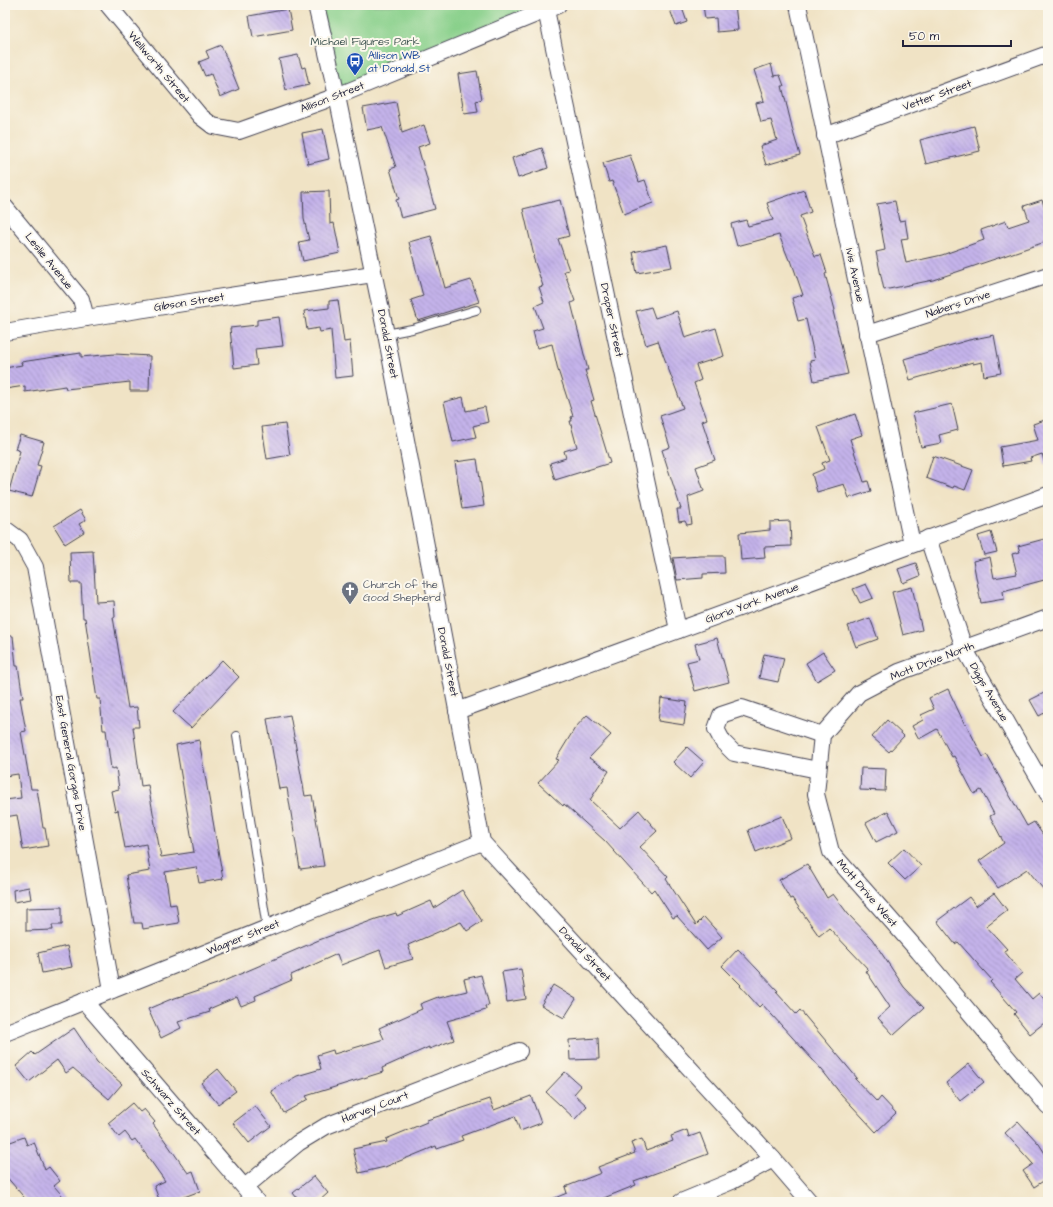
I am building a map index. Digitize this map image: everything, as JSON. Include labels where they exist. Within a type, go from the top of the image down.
[{"type":"street","name":"Wellworth Street","points":[[108,5],[200,116],[213,126]]},
{"type":"street","name":"Donald Street","points":[[316,5],[337,96],[386,334],[482,842],[810,1202]]},
{"type":"street","name":"Ivis Avenue","points":[[798,5],[912,544]]},
{"type":"street","name":"Allison Street","points":[[213,126],[239,131],[337,96],[552,7]]},
{"type":"street","name":"Draper Street","points":[[552,7],[678,630]]},
{"type":"street","name":"Vetter Street","points":[[826,136],[1048,54]]},
{"type":"street","name":"Leslie Avenue","points":[[5,207],[81,299],[86,318]]},
{"type":"street","name":"Gibson Street","points":[[5,332],[86,318],[373,274]]},
{"type":"street","name":"Nabers Drive","points":[[867,334],[1048,275]]},
{"type":"street","name":"Gloria York Avenue","points":[[457,712],[1048,495]]},
{"type":"street","name":"East General Gorgas Drive","points":[[5,529],[20,540],[35,567],[112,990]]},
{"type":"street","name":"Diggs Avenue","points":[[928,538],[964,648],[1048,794]]},
{"type":"street","name":"Mott Drive North","points":[[822,735],[859,693],[899,672],[1048,618]]},
{"type":"street","points":[[742,708],[822,735],[818,770],[734,753],[723,742],[716,729],[721,715],[742,708]]},
{"type":"street","name":"Mott Drive West","points":[[818,770],[816,794],[832,852],[919,952],[1048,1106]]},
{"type":"street","name":"Wagner Street","points":[[5,1033],[482,842]]},
{"type":"street","name":"Schwarz Street","points":[[84,1001],[257,1202]]},
{"type":"street","name":"Harvey Court","points":[[244,1187],[298,1143],[326,1126],[519,1051]]},
{"type":"street","points":[[681,1202],[773,1160]]},
{"type":"lane","points":[[386,334],[412,329],[476,310]]},
{"type":"lane","points":[[237,736],[267,928]]},
{"type":"green space","name":"Michael Figures Park","points":[[320,5],[555,5],[340,89]]},
{"type":"building","points":[[681,5],[687,22],[676,26],[669,7]]},
{"type":"building","points":[[703,5],[735,5],[738,30],[717,32],[716,18],[705,19]]},
{"type":"building","points":[[288,9],[292,30],[253,37],[249,16]]},
{"type":"building","points":[[221,45],[239,89],[220,97],[211,74],[205,76],[199,62],[209,58],[206,51]]},
{"type":"building","points":[[298,55],[302,68],[305,67],[309,85],[286,90],[279,59]]},
{"type":"building","points":[[771,64],[774,76],[780,75],[784,86],[782,86],[800,155],[766,165],[760,146],[777,140],[771,120],[761,122],[756,103],[764,101],[754,70]]},
{"type":"building","points":[[477,71],[482,99],[476,101],[478,112],[464,114],[458,74]]},
{"type":"building","points":[[396,102],[402,133],[424,125],[430,143],[418,147],[435,209],[401,218],[396,200],[399,199],[390,169],[396,167],[382,127],[367,130],[363,108]]},
{"type":"building","points":[[974,126],[980,151],[926,164],[920,140]]},
{"type":"building","points":[[323,129],[329,159],[308,164],[302,133]]},
{"type":"building","points":[[542,148],[548,168],[518,178],[512,158]]},
{"type":"building","points":[[630,155],[639,182],[645,180],[653,203],[624,214],[612,181],[609,182],[603,163]]},
{"type":"building","points":[[804,190],[811,212],[800,216],[815,256],[821,255],[827,273],[825,274],[835,310],[833,311],[848,374],[814,381],[810,361],[815,360],[806,319],[798,321],[792,298],[803,295],[791,260],[789,260],[779,235],[737,246],[731,224],[746,220],[748,226],[773,220],[767,203]]},
{"type":"building","points":[[329,191],[330,224],[334,223],[340,253],[303,261],[299,242],[309,240],[304,219],[303,192]]},
{"type":"building","points":[[560,200],[569,236],[558,239],[569,270],[564,271],[575,301],[571,303],[588,370],[585,370],[594,400],[591,401],[610,463],[555,480],[550,463],[566,458],[564,451],[577,447],[570,421],[572,421],[571,417],[573,416],[558,370],[552,344],[537,348],[533,331],[543,328],[535,306],[544,302],[539,287],[543,286],[533,257],[523,209]]},
{"type":"building","points":[[1042,200],[1048,218],[1048,241],[933,280],[884,290],[876,252],[885,250],[877,204],[895,201],[899,221],[905,220],[908,238],[901,239],[906,263],[942,255],[984,240],[981,230],[1006,221],[1008,227],[1029,220],[1024,206]]},
{"type":"building","points":[[431,236],[445,288],[471,280],[479,302],[418,321],[411,300],[423,296],[409,242]]},
{"type":"building","points":[[667,245],[672,267],[637,273],[633,252]]},
{"type":"building","points":[[338,300],[344,342],[350,341],[353,376],[335,378],[331,330],[320,332],[319,328],[307,330],[304,311],[329,308],[329,301]]},
{"type":"building","points":[[651,307],[655,318],[677,311],[685,338],[716,328],[724,356],[696,365],[701,380],[694,383],[707,419],[702,421],[715,460],[696,467],[704,491],[688,497],[692,524],[687,525],[685,521],[679,522],[677,509],[681,509],[662,450],[670,447],[660,416],[683,408],[658,341],[646,345],[636,311]]},
{"type":"building","points":[[279,317],[283,346],[255,349],[257,365],[234,368],[230,328],[257,325],[257,320]]},
{"type":"building","points":[[994,335],[1001,373],[984,376],[982,362],[973,364],[973,362],[910,380],[904,359],[969,340]]},
{"type":"building","points":[[81,353],[81,357],[115,354],[150,356],[149,391],[130,391],[130,382],[66,389],[65,386],[25,392],[25,386],[5,389],[5,368],[22,365],[21,362]]},
{"type":"building","points":[[463,397],[466,411],[485,407],[488,422],[473,426],[476,437],[453,442],[444,402]]},
{"type":"building","points":[[952,404],[958,430],[939,435],[941,443],[921,447],[913,413]]},
{"type":"building","points":[[855,414],[862,435],[850,439],[864,482],[868,481],[871,491],[849,498],[844,484],[817,492],[812,474],[824,469],[822,463],[830,460],[818,427]]},
{"type":"building","points":[[1048,419],[1048,464],[1045,464],[1042,454],[1030,458],[1031,461],[1003,466],[1000,447],[1038,440],[1033,424]]},
{"type":"building","points":[[285,424],[290,455],[267,459],[262,427]]},
{"type":"building","points":[[20,435],[44,442],[37,465],[41,466],[32,497],[9,491],[20,451],[15,449]]},
{"type":"building","points":[[933,456],[973,470],[965,490],[954,486],[953,488],[926,478]]},
{"type":"building","points":[[477,459],[484,506],[462,509],[455,462]]},
{"type":"building","points":[[80,510],[86,520],[79,524],[84,532],[65,544],[54,526]]},
{"type":"building","points":[[790,521],[791,546],[764,547],[765,558],[741,560],[739,533],[770,530],[770,522]]},
{"type":"building","points":[[991,532],[997,552],[984,555],[978,536]]},
{"type":"building","points":[[1048,538],[1048,579],[1003,591],[1004,599],[981,603],[973,561],[990,557],[994,578],[1017,574],[1012,554],[1020,552],[1018,546]]},
{"type":"building","points":[[93,551],[96,602],[114,601],[115,617],[113,617],[128,708],[137,707],[139,727],[133,727],[141,786],[148,785],[161,857],[194,852],[176,745],[199,740],[223,879],[199,883],[196,867],[165,872],[170,905],[176,904],[179,923],[143,929],[142,923],[134,923],[126,875],[150,871],[146,844],[125,848],[118,810],[115,811],[111,791],[119,789],[116,768],[111,769],[106,730],[103,730],[100,699],[97,699],[85,618],[83,618],[81,583],[71,583],[70,552]]},
{"type":"building","points":[[724,556],[725,573],[703,574],[703,578],[677,580],[673,558]]},
{"type":"building","points":[[916,563],[920,576],[903,583],[898,569]]},
{"type":"building","points":[[866,584],[873,598],[860,603],[853,589]]},
{"type":"building","points":[[912,587],[922,630],[903,635],[892,592]]},
{"type":"building","points":[[870,618],[878,639],[856,647],[848,626]]},
{"type":"building","points":[[5,636],[13,636],[16,666],[18,666],[23,698],[20,698],[26,731],[21,732],[31,789],[37,789],[43,828],[45,828],[48,846],[23,850],[17,815],[5,817],[5,800],[21,798],[18,774],[5,776]]},
{"type":"building","points":[[717,638],[729,682],[695,691],[687,662],[699,659],[695,644]]},
{"type":"building","points":[[823,652],[835,670],[817,681],[806,663]]},
{"type":"building","points":[[764,654],[784,658],[778,682],[759,678]]},
{"type":"building","points":[[222,660],[239,677],[191,728],[173,712]]},
{"type":"building","points":[[948,689],[965,725],[966,724],[983,757],[987,755],[1027,826],[1034,822],[1048,842],[1048,895],[1027,869],[998,888],[979,861],[1004,843],[990,816],[994,814],[981,790],[974,794],[954,756],[952,757],[937,729],[919,739],[912,726],[923,720],[921,715],[934,709],[929,698]]},
{"type":"building","points":[[1048,691],[1048,711],[1039,716],[1030,700]]},
{"type":"building","points":[[661,698],[687,702],[684,725],[658,721]]},
{"type":"building","points":[[290,715],[305,796],[312,795],[324,866],[300,869],[287,788],[279,789],[267,719]]},
{"type":"building","points":[[587,715],[611,735],[589,758],[609,771],[590,800],[620,828],[639,810],[657,831],[640,847],[668,877],[666,879],[696,925],[704,917],[722,937],[707,950],[677,916],[673,918],[654,889],[651,892],[605,841],[538,783],[559,760],[556,759],[575,728]]},
{"type":"building","points":[[887,720],[904,736],[889,752],[872,737]]},
{"type":"building","points":[[687,747],[704,762],[690,778],[673,762]]},
{"type":"building","points":[[861,768],[886,769],[885,791],[860,790]]},
{"type":"building","points":[[888,811],[898,831],[876,842],[866,823]]},
{"type":"building","points":[[782,816],[791,838],[756,852],[748,830]]},
{"type":"building","points":[[904,848],[921,866],[905,880],[888,863]]},
{"type":"building","points":[[807,864],[827,898],[833,894],[848,914],[872,939],[904,987],[924,1008],[894,1035],[878,1018],[890,1007],[866,971],[869,970],[829,928],[819,936],[792,898],[790,899],[779,880]]},
{"type":"building","points":[[29,887],[31,899],[14,902],[13,890]]},
{"type":"building","points":[[462,890],[482,921],[467,931],[461,922],[408,945],[413,959],[386,967],[380,950],[341,965],[337,954],[291,975],[292,980],[255,996],[256,1000],[241,1006],[237,997],[209,1009],[210,1012],[178,1022],[181,1028],[161,1038],[148,1009],[169,1000],[217,984],[319,940],[376,919],[396,913],[397,916],[431,901],[434,908]]},
{"type":"building","points":[[994,893],[1007,910],[986,926],[1007,949],[1004,951],[1022,973],[1015,979],[1032,999],[1039,993],[1048,1004],[1048,1020],[1030,1034],[1014,1014],[1016,1012],[990,982],[992,980],[958,942],[955,944],[937,921],[969,897],[976,906]]},
{"type":"building","points":[[62,907],[62,925],[52,925],[53,930],[26,931],[26,908]]},
{"type":"building","points":[[67,946],[72,967],[42,973],[38,953]]},
{"type":"building","points":[[738,949],[778,991],[776,992],[796,1014],[800,1010],[857,1078],[855,1079],[877,1102],[881,1097],[896,1113],[876,1132],[762,1004],[759,1007],[740,986],[741,985],[722,966]]},
{"type":"building","points":[[521,969],[526,999],[507,1002],[502,972]]},
{"type":"building","points":[[481,975],[489,1005],[485,1006],[486,1010],[447,1021],[454,1040],[429,1049],[429,1047],[382,1068],[383,1072],[306,1096],[308,1099],[284,1113],[271,1091],[297,1076],[321,1069],[317,1055],[333,1050],[334,1054],[384,1039],[379,1028],[422,1009],[420,1004],[438,997],[467,991],[464,979]]},
{"type":"building","points":[[553,985],[576,999],[564,1018],[541,1005]]},
{"type":"building","points":[[74,1028],[97,1062],[122,1084],[109,1099],[73,1068],[66,1073],[57,1060],[29,1082],[16,1066],[32,1052],[35,1055]]},
{"type":"building","points":[[598,1038],[599,1059],[570,1060],[569,1040]]},
{"type":"building","points":[[969,1064],[984,1082],[960,1101],[946,1083]]},
{"type":"building","points":[[218,1069],[236,1091],[218,1104],[201,1083]]},
{"type":"building","points":[[565,1072],[581,1086],[574,1094],[587,1106],[575,1119],[546,1092]]},
{"type":"building","points":[[531,1096],[541,1123],[520,1131],[515,1116],[461,1136],[463,1140],[437,1149],[436,1146],[385,1167],[359,1173],[353,1149],[387,1142],[386,1139],[427,1122],[427,1120],[490,1099],[494,1110]]},
{"type":"building","points":[[132,1103],[140,1112],[144,1109],[155,1122],[153,1124],[188,1173],[193,1171],[200,1191],[171,1202],[160,1202],[154,1186],[165,1181],[135,1139],[132,1141],[125,1132],[119,1137],[108,1123]]},
{"type":"building","points":[[255,1106],[271,1126],[249,1143],[233,1123]]},
{"type":"building","points":[[1018,1121],[1039,1144],[1048,1158],[1048,1178],[1034,1187],[1023,1171],[1033,1164],[1005,1133]]},
{"type":"building","points":[[687,1130],[689,1137],[700,1133],[708,1154],[634,1181],[636,1185],[594,1202],[545,1202],[567,1193],[565,1187],[601,1173],[598,1167],[635,1153],[631,1143],[642,1139],[646,1151],[673,1141],[671,1136]]},
{"type":"building","points":[[24,1137],[27,1145],[34,1142],[45,1170],[49,1167],[60,1181],[54,1186],[68,1202],[28,1202],[5,1175],[5,1144]]},
{"type":"building","points":[[314,1176],[328,1193],[318,1202],[300,1202],[293,1193]]},
{"type":"place","name":"Allison WB at Donald St","points":[[355,76]]},
{"type":"place","name":"Church of the Good Shepherd","points":[[350,605]]}]
